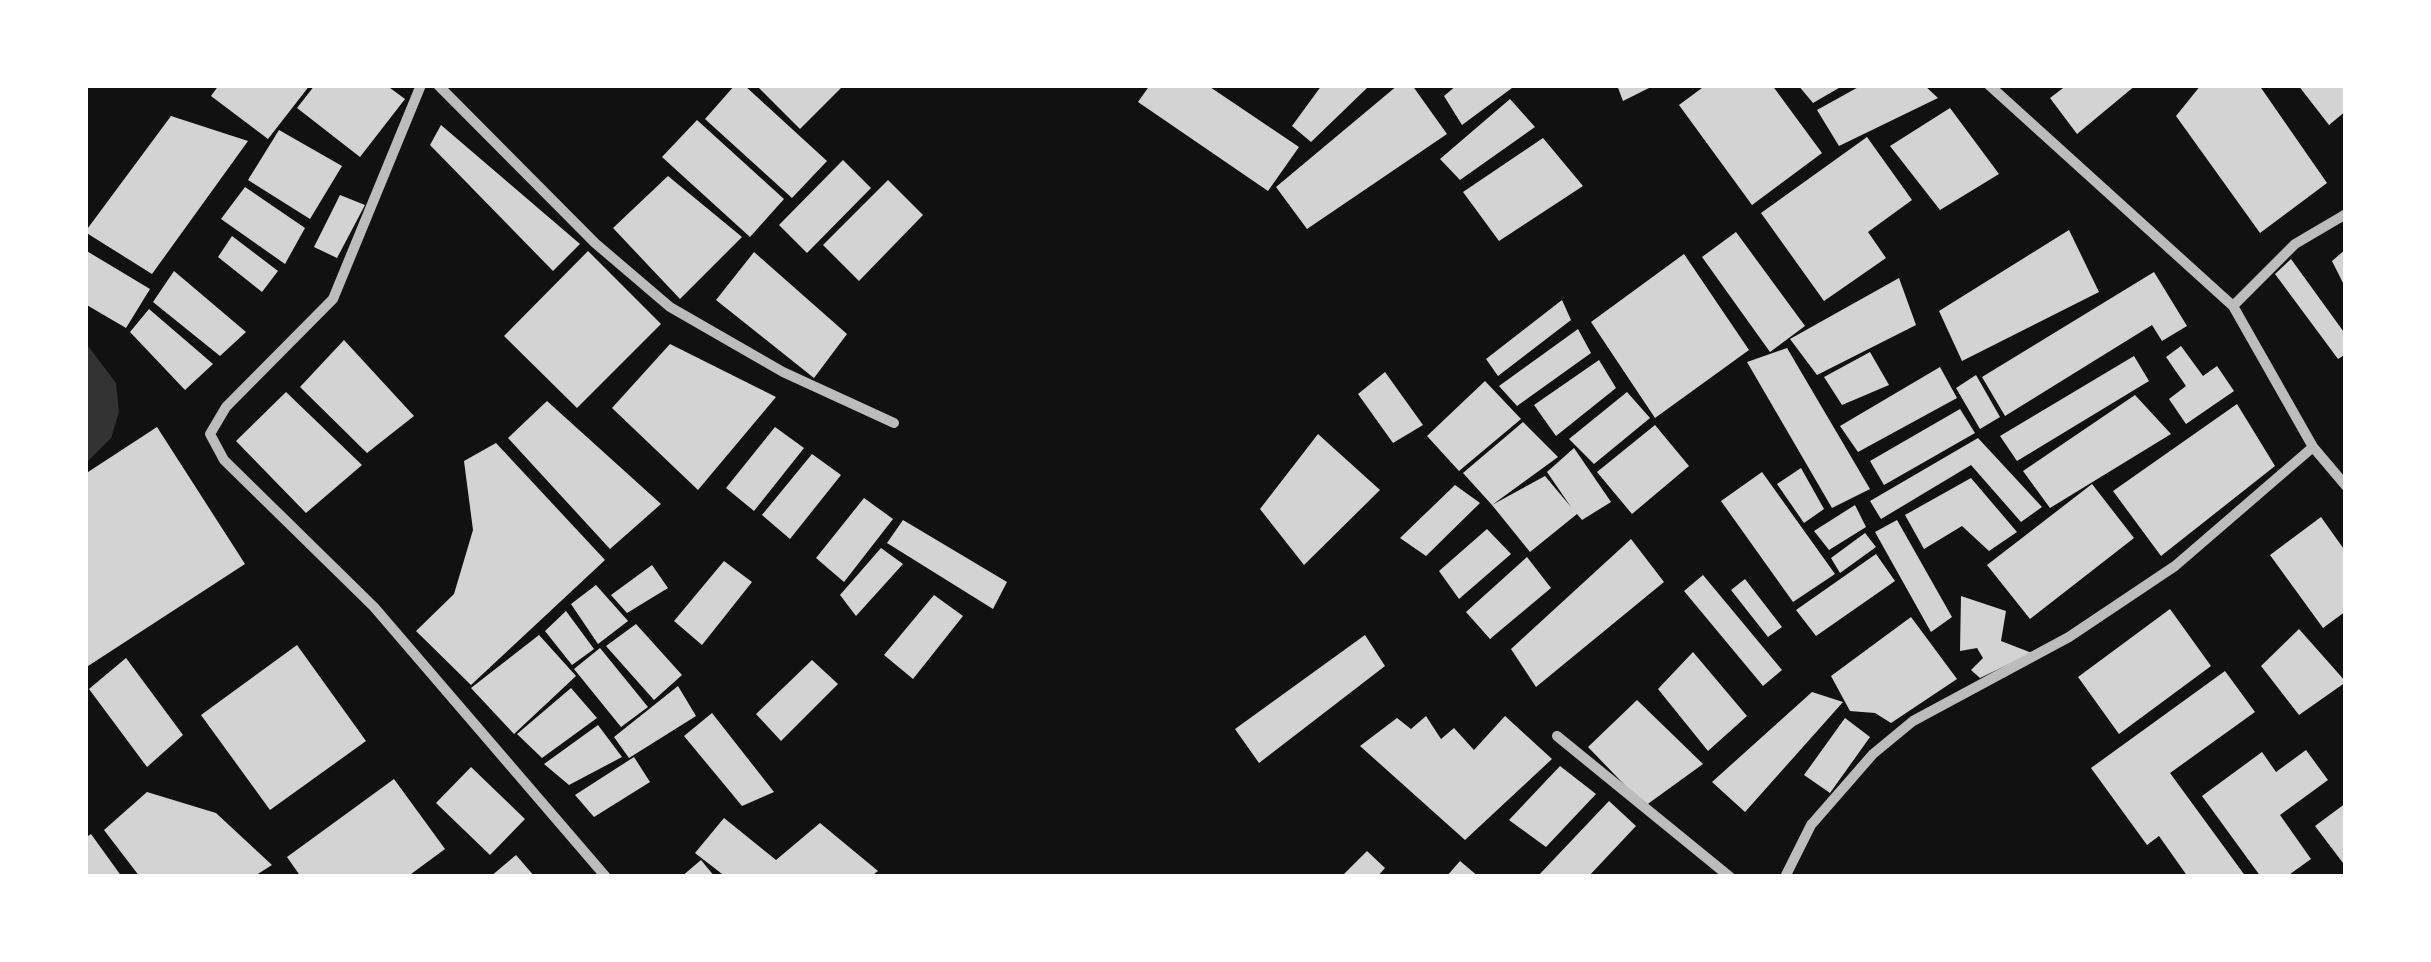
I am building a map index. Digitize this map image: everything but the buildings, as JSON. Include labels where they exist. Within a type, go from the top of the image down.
[{"type":"street","points":[[421,85],[333,299],[226,407],[210,434],[224,460],[374,607],[606,877]]},
{"type":"street","points":[[438,85],[595,243],[670,307],[782,372],[894,423]]},
{"type":"street","points":[[1989,85],[2233,306],[2313,447],[2346,486]]},
{"type":"street","points":[[2233,306],[2295,244],[2346,214]]},
{"type":"street","points":[[1785,877],[1811,825],[1873,754],[1913,721],[2070,637],[2175,566],[2313,447]]},
{"type":"street","points":[[1558,736],[1730,877]]},
{"type":"shaded area","points":[[85,342],[116,383],[119,412],[111,438],[85,464]]}]
